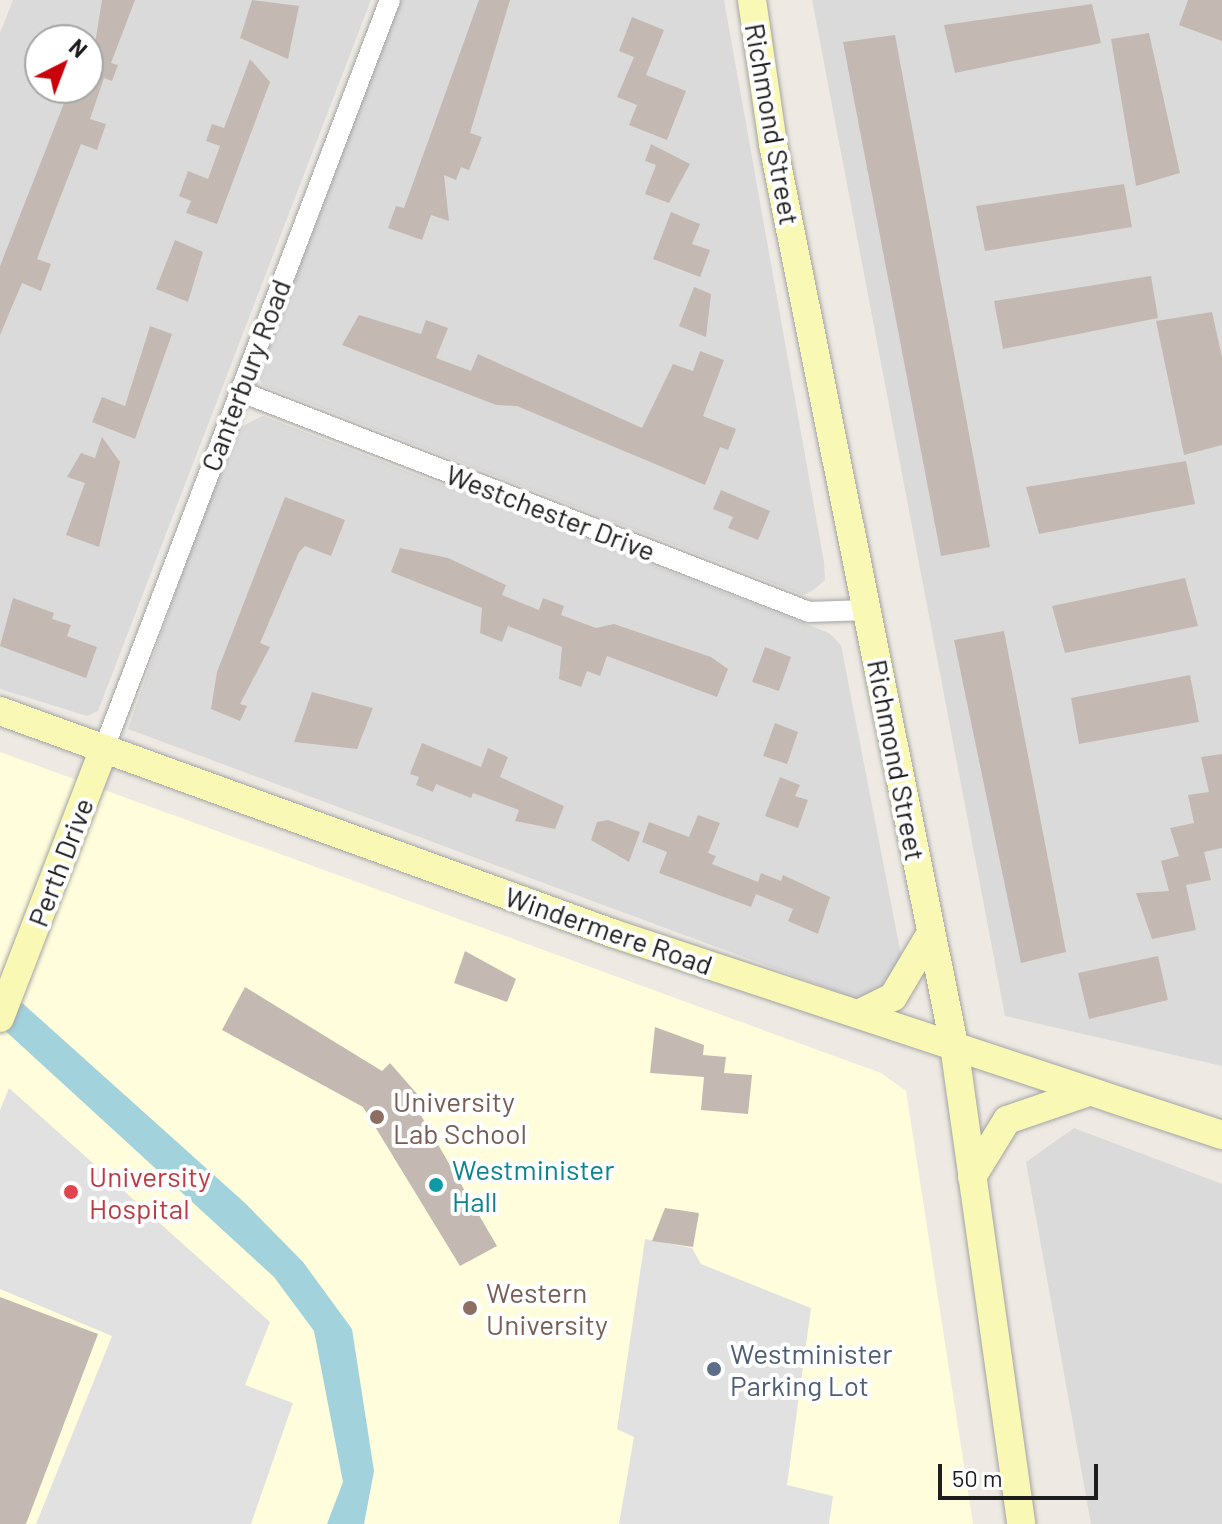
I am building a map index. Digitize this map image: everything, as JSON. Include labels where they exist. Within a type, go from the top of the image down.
[{"type":"main road","name":"Richmond Street","points":[[752,0],[866,610],[954,1045],[1021,1524]]},
{"type":"main road","name":"Windermere Road","points":[[0,711],[103,751],[858,1014],[1222,1135]]},
{"type":"main road","name":"Perth Drive","points":[[0,1018],[103,751]]},
{"type":"main road","points":[[858,1014],[893,997],[931,933]]},
{"type":"main road","points":[[972,1177],[1007,1120],[1091,1091]]},
{"type":"street","name":"Canterbury Road","points":[[103,751],[390,0]]},
{"type":"street","name":"Westchester Drive","points":[[239,391],[809,612],[866,610]]},
{"type":"shaded area","points":[[13,0],[371,0],[98,711],[87,716],[0,689],[0,33]]},
{"type":"shaded area","points":[[400,0],[724,0],[824,562],[825,580],[812,591],[803,595],[262,385],[259,375]]},
{"type":"shaded area","points":[[812,0],[1222,0],[1222,1066],[1005,1016]]},
{"type":"shaded area","points":[[263,416],[829,633],[841,645],[902,960],[899,981],[868,1003],[128,729],[232,431]]},
{"type":"shaded area","name":"Western University","points":[[0,752],[881,1073],[906,1091],[973,1524],[0,1524]]},
{"type":"shaded area","name":"University Hospital","points":[[9,1088],[270,1322],[245,1385],[293,1403],[251,1524],[36,1524],[112,1336],[0,1289],[0,1110]]},
{"type":"shaded area","points":[[1074,1128],[1222,1184],[1222,1524],[1091,1524],[1026,1162]]},
{"type":"shaded area","name":"Westminister Parking Lot","points":[[645,1239],[692,1248],[701,1264],[811,1308],[787,1485],[833,1496],[829,1524],[619,1524],[634,1437],[617,1429]]},
{"type":"water","points":[[0,983],[245,1203],[303,1262],[352,1329],[374,1471],[364,1524],[327,1524],[343,1482],[314,1331],[274,1277],[0,1026]]},
{"type":"building","points":[[102,0],[135,0],[111,63],[118,65],[112,81],[104,78],[104,24],[98,24]]},
{"type":"building","points":[[252,0],[299,6],[288,59],[240,38]]},
{"type":"building","points":[[479,0],[510,0],[470,133],[482,137],[469,170],[461,167],[456,180],[444,175],[449,221],[431,215],[422,240],[388,228],[396,206],[404,208]]},
{"type":"building","points":[[1188,0],[1222,0],[1222,41],[1179,25]]},
{"type":"building","points":[[1092,4],[1101,43],[955,73],[944,25]]},
{"type":"building","points":[[632,17],[664,30],[646,75],[686,91],[667,140],[629,125],[637,105],[617,97],[634,57],[619,51]]},
{"type":"building","points":[[1149,33],[1180,173],[1136,186],[1111,39]]},
{"type":"building","points":[[895,35],[990,547],[941,556],[843,42]]},
{"type":"building","points":[[250,59],[270,82],[217,224],[186,213],[191,201],[179,196],[188,171],[208,179],[220,146],[206,141],[212,124],[224,128]]},
{"type":"building","points":[[64,104],[95,104],[90,119],[106,124],[97,150],[81,144],[37,259],[51,264],[41,291],[22,283],[0,335],[0,266]]},
{"type":"building","points":[[651,144],[690,164],[669,203],[645,194],[656,165],[645,161]]},
{"type":"building","points":[[1124,184],[1132,227],[985,251],[976,206]]},
{"type":"building","points":[[671,212],[700,224],[692,244],[710,250],[700,277],[653,259]]},
{"type":"building","points":[[175,240],[203,252],[188,302],[156,289]]},
{"type":"building","points":[[1151,276],[1158,318],[1003,349],[994,301]]},
{"type":"building","points":[[694,287],[711,294],[706,337],[679,326]]},
{"type":"building","points":[[1212,312],[1222,357],[1222,445],[1184,455],[1156,321]]},
{"type":"building","points":[[359,315],[421,334],[426,320],[448,328],[436,358],[471,371],[478,354],[642,428],[673,364],[693,371],[700,351],[724,360],[703,416],[736,429],[728,450],[720,447],[705,485],[517,406],[496,405],[342,345]]},
{"type":"building","points":[[150,326],[172,334],[135,439],[92,422],[102,397],[125,406]]},
{"type":"building","points":[[102,437],[120,462],[99,547],[66,535],[85,483],[67,477],[81,453],[95,458]]},
{"type":"building","points":[[1186,461],[1195,504],[1039,534],[1026,487]]},
{"type":"building","points":[[721,490],[770,511],[758,540],[728,528],[733,517],[713,509]]},
{"type":"building","points":[[285,497],[345,520],[331,556],[305,546],[299,552],[260,643],[270,647],[240,704],[247,706],[240,721],[211,709],[217,672]]},
{"type":"building","points":[[400,548],[448,558],[506,585],[502,595],[539,610],[543,598],[564,606],[561,615],[596,628],[614,624],[711,657],[728,669],[717,697],[607,656],[600,676],[587,671],[581,687],[559,679],[562,647],[508,626],[502,642],[480,633],[482,608],[391,572]]},
{"type":"building","points":[[1185,578],[1198,626],[1065,653],[1052,606]]},
{"type":"building","points":[[13,598],[54,613],[52,619],[71,625],[67,636],[97,647],[86,678],[0,646]]},
{"type":"building","points":[[1004,631],[1066,952],[1021,963],[954,640]]},
{"type":"building","points":[[765,647],[791,657],[779,691],[752,682]]},
{"type":"building","points":[[1190,675],[1199,722],[1079,744],[1071,698]]},
{"type":"building","points":[[312,692],[373,708],[357,749],[294,742]]},
{"type":"building","points":[[775,723],[798,732],[787,764],[763,756]]},
{"type":"building","points":[[422,743],[481,767],[488,748],[508,757],[500,777],[564,806],[555,829],[515,821],[519,810],[473,793],[471,798],[436,784],[433,792],[416,785],[419,777],[410,774]]},
{"type":"building","points":[[1222,754],[1222,848],[1204,852],[1211,880],[1186,885],[1196,930],[1152,939],[1136,893],[1169,891],[1161,861],[1179,856],[1170,828],[1194,823],[1188,795],[1209,792],[1201,757]]},
{"type":"building","points":[[780,777],[800,785],[795,796],[808,800],[798,828],[765,816]]},
{"type":"building","points":[[698,815],[720,823],[708,853],[716,856],[712,864],[758,882],[761,873],[781,881],[783,875],[830,897],[818,934],[788,921],[793,909],[756,894],[751,907],[659,873],[667,852],[642,842],[649,822],[689,837]]},
{"type":"building","points":[[608,820],[640,832],[629,862],[591,840],[597,822]]},
{"type":"building","points":[[465,951],[516,979],[507,1002],[454,983]]},
{"type":"building","points":[[1158,956],[1168,1000],[1089,1019],[1078,973]]},
{"type":"building","name":"Westminister Hall","points":[[245,987],[382,1071],[390,1063],[418,1095],[412,1100],[497,1246],[460,1266],[363,1107],[222,1030]]},
{"type":"building","points":[[655,1027],[704,1045],[703,1055],[726,1057],[724,1073],[752,1075],[748,1114],[701,1110],[704,1077],[650,1073]]},
{"type":"building","points":[[665,1208],[699,1213],[693,1247],[652,1241]]},
{"type":"building","points":[[0,1297],[98,1334],[26,1524],[0,1524]]},
{"type":"place","name":"University Lab School","points":[[377,1117]]},
{"type":"place","name":"Westminister Hall","points":[[436,1185]]},
{"type":"place","name":"University Hospital","points":[[71,1192]]},
{"type":"place","name":"Western University","points":[[470,1308]]},
{"type":"place","name":"Westminister Parking Lot","points":[[714,1369]]}]
